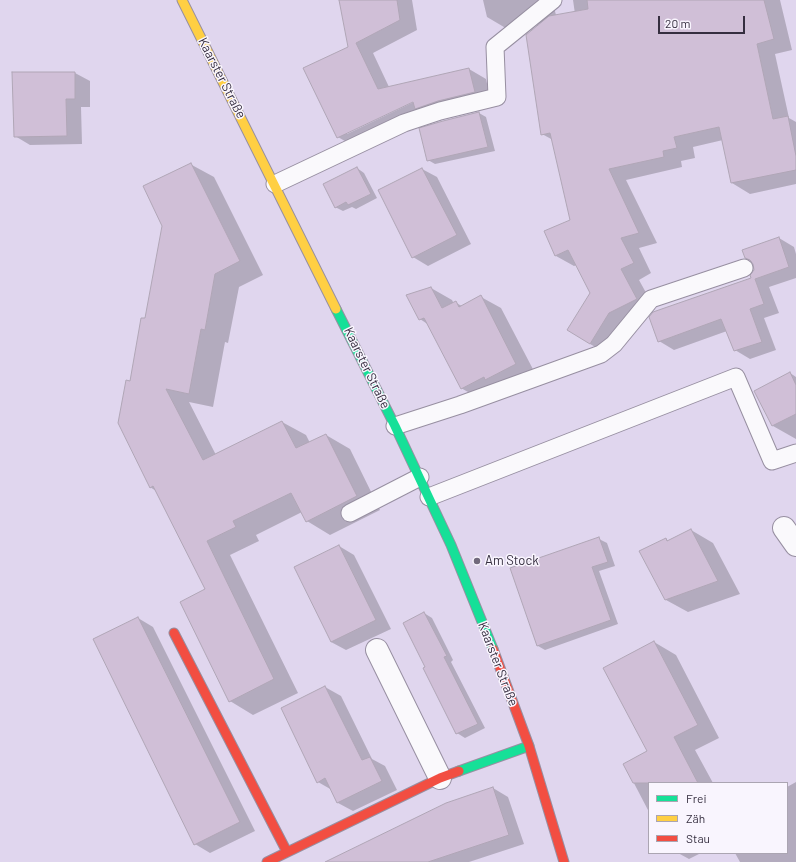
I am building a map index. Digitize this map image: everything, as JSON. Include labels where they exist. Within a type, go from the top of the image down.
[{"type":"main road","name":"Kaarster Straße","points":[[182,0],[395,426],[451,545],[492,645],[529,746],[564,862]]},
{"type":"main road","points":[[174,633],[287,852]]},
{"type":"main road","points":[[267,862],[440,778],[529,746]]},
{"type":"street","points":[[377,650],[440,778]]},
{"type":"lane","points":[[275,184],[404,122],[440,111],[497,97],[495,47],[553,0]]},
{"type":"lane","points":[[395,426],[468,402],[601,354],[614,344],[651,299],[744,268]]},
{"type":"lane","points":[[429,497],[736,377],[772,461],[796,453]]},
{"type":"lane","points":[[350,513],[420,478]]},
{"type":"building","points":[[339,0],[397,0],[400,20],[356,43],[378,89],[469,68],[475,92],[438,101],[415,109],[413,102],[337,138],[303,68],[348,47]]},
{"type":"building","points":[[587,0],[764,0],[774,39],[757,44],[773,119],[788,116],[796,156],[796,170],[731,183],[719,127],[674,137],[677,148],[663,151],[664,157],[609,169],[639,233],[621,238],[634,263],[621,269],[637,299],[609,313],[590,344],[567,330],[590,293],[568,250],[555,256],[544,231],[570,220],[550,133],[541,135],[526,35],[549,16],[588,9]]},
{"type":"building","points":[[12,72],[75,72],[75,99],[66,99],[67,136],[14,137]]},
{"type":"building","points":[[479,112],[488,147],[427,161],[419,128]]},
{"type":"building","points":[[191,163],[240,261],[215,274],[205,330],[201,329],[189,394],[166,389],[203,460],[282,421],[296,448],[326,434],[357,496],[306,522],[291,493],[233,521],[236,527],[207,541],[274,679],[229,702],[180,602],[205,589],[153,486],[150,488],[118,423],[126,380],[130,381],[141,318],[145,318],[162,226],[143,186]]},
{"type":"building","points":[[357,167],[371,194],[348,205],[346,202],[335,208],[323,184]]},
{"type":"building","points":[[422,168],[457,235],[412,258],[378,190]]},
{"type":"building","points":[[779,237],[789,267],[755,279],[764,304],[750,309],[762,342],[734,351],[721,319],[658,342],[649,317],[653,312],[751,278],[750,275],[754,270],[753,264],[750,260],[745,258],[742,250]]},
{"type":"building","points":[[431,287],[442,308],[456,301],[459,307],[481,295],[516,364],[485,380],[484,377],[461,389],[424,318],[419,320],[406,295]]},
{"type":"building","points":[[790,372],[796,385],[796,414],[772,426],[754,391]]},
{"type":"building","points":[[691,529],[718,581],[665,600],[639,551],[666,538],[667,541]]},
{"type":"building","points":[[599,537],[608,562],[592,567],[611,620],[537,646],[510,568]]},
{"type":"building","points":[[339,545],[376,620],[331,642],[294,567]]},
{"type":"building","points":[[424,612],[447,656],[444,657],[478,724],[456,734],[423,668],[425,667],[403,623]]},
{"type":"building","points":[[138,617],[240,822],[194,845],[93,639]]},
{"type":"building","points":[[654,641],[698,725],[674,737],[697,782],[633,783],[623,764],[647,751],[603,668]]},
{"type":"building","points":[[325,686],[362,760],[370,757],[382,781],[337,803],[325,778],[317,783],[281,708]]},
{"type":"building","points":[[493,787],[509,835],[428,862],[325,862],[446,803]]},
{"type":"traffic: fast","points":[[336,309],[395,426],[451,545],[493,649]]},
{"type":"traffic: fast","points":[[459,771],[529,746]]},
{"type":"traffic: slow","points":[[182,0],[336,309]]},
{"type":"traffic: jam","points":[[174,633],[287,852]]},
{"type":"traffic: jam","points":[[493,649],[529,746],[564,862]]},
{"type":"traffic: jam","points":[[267,862],[440,778],[459,771]]},
{"type":"place","name":"Am Stock","points":[[477,561]]}]
